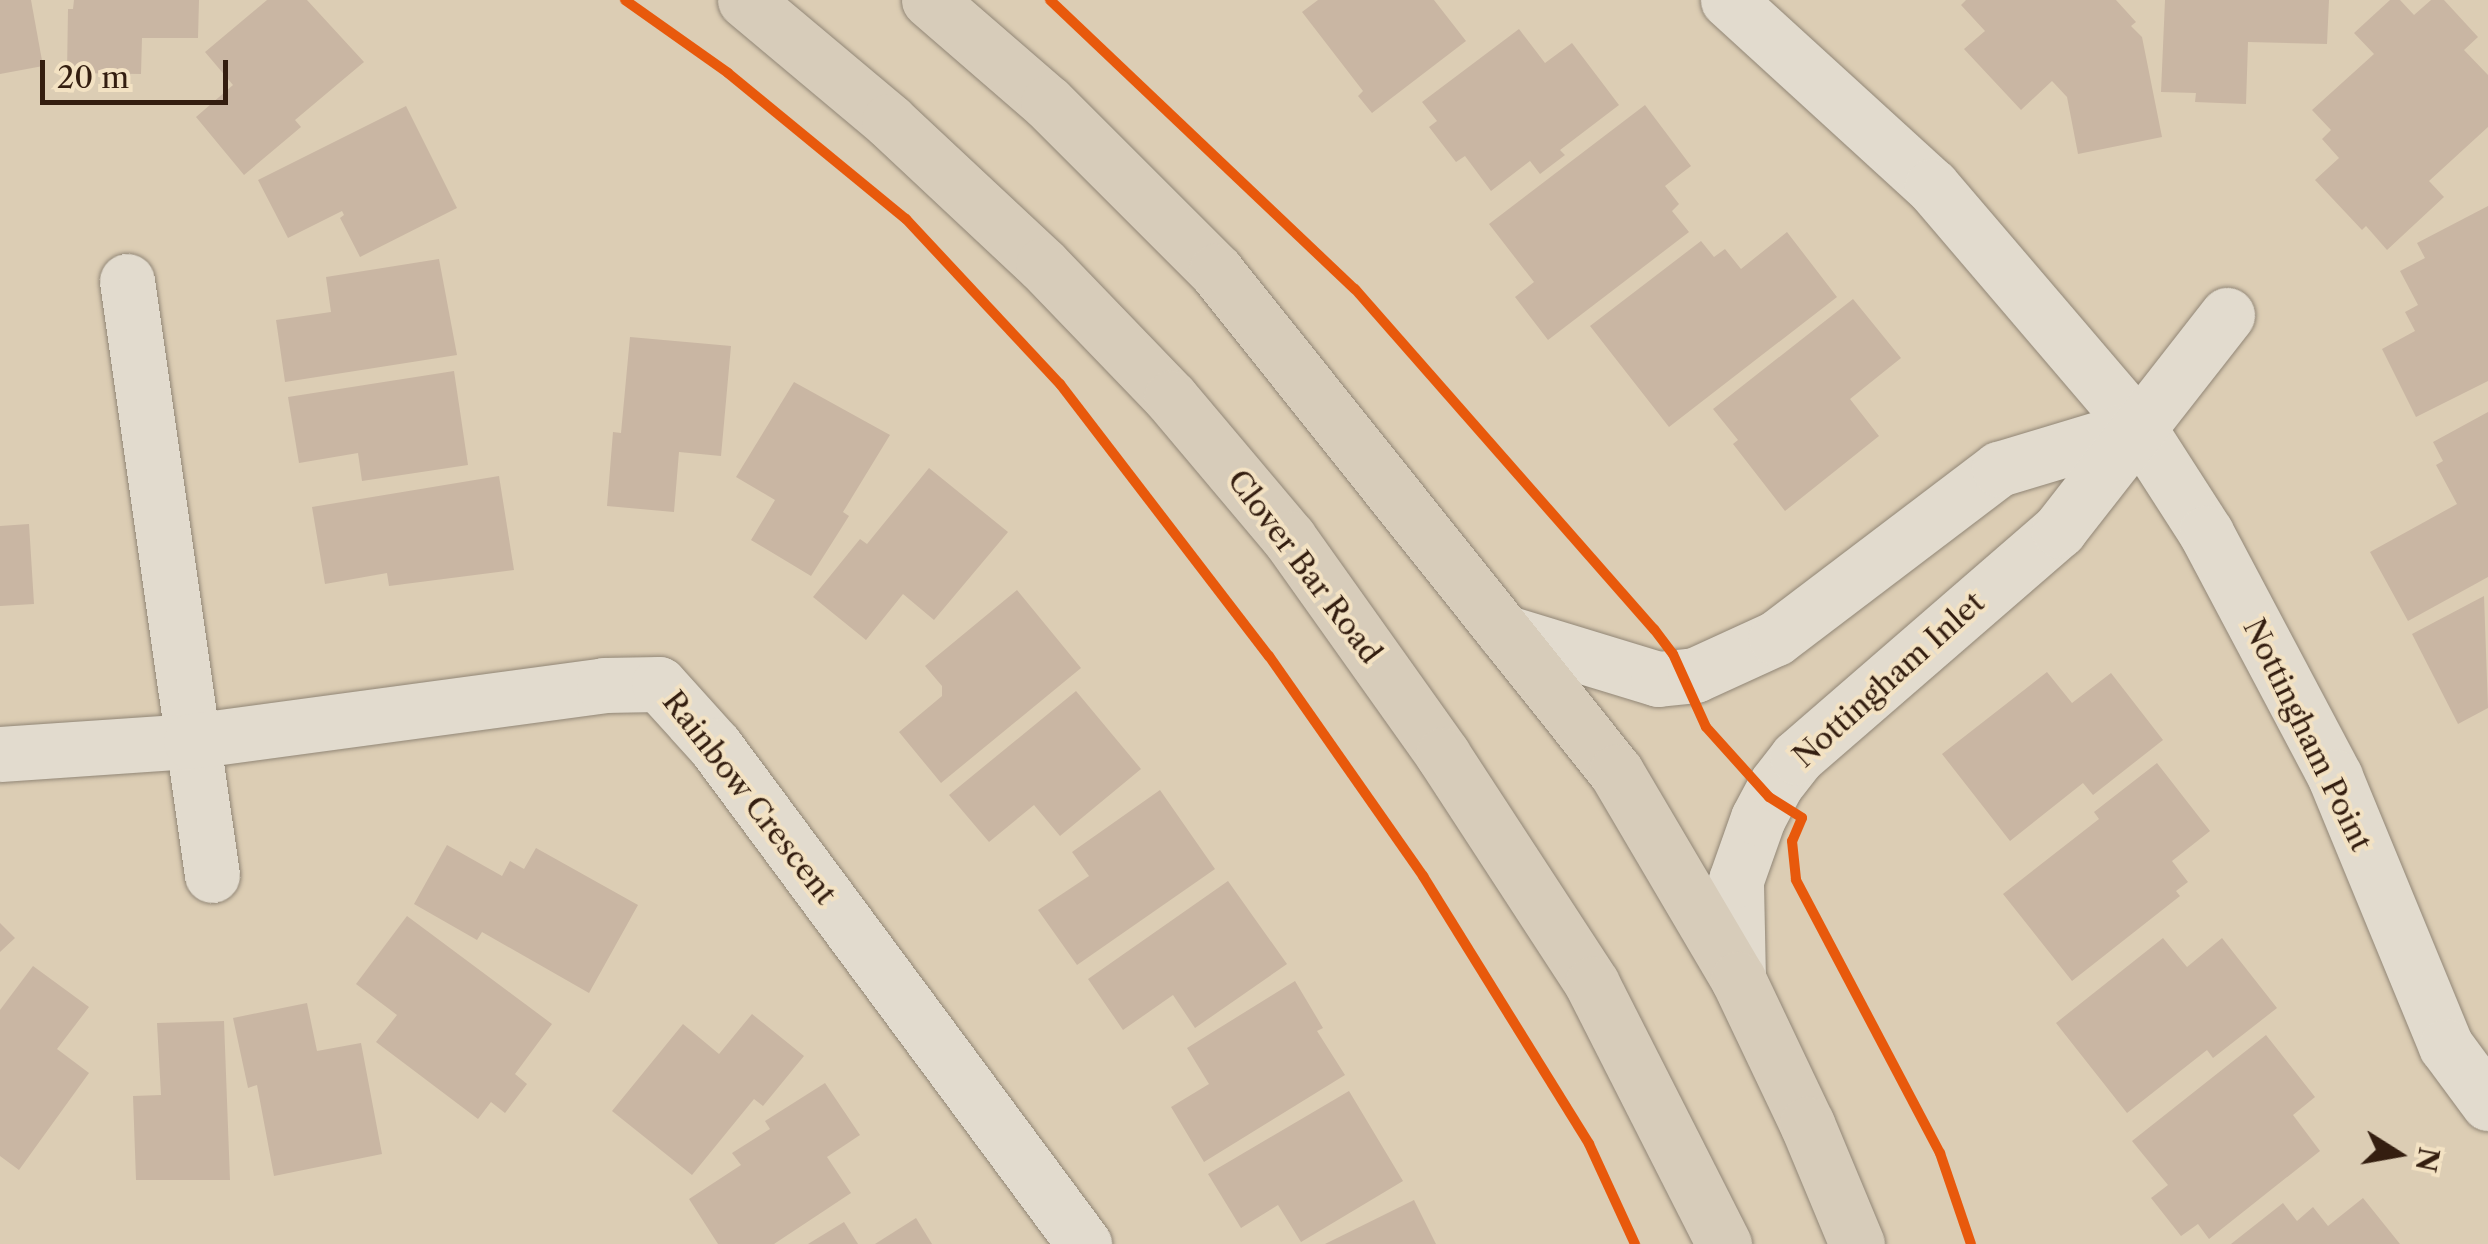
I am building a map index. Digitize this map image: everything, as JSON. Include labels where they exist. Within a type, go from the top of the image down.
[{"type":"main road","name":"Clover Bar Road","points":[[744,0],[889,121],[1043,265],[1171,398],[1289,538],[1443,755],[1592,984],[1724,1244]]},
{"type":"main road","points":[[929,0],[1048,103],[1216,270],[1616,772],[1738,979],[1808,1124],[1857,1244]]},
{"type":"street","points":[[1504,632],[1658,679],[1695,675],[1776,638],[1999,469],[2138,427],[1932,186],[1728,0]]},
{"type":"street","points":[[127,282],[212,875]]},
{"type":"street","name":"Nottingham Inlet","points":[[1738,979],[1736,880],[1758,818],[1776,784],[1798,757],[2059,530],[2227,315]]},
{"type":"street","name":"Nottingham Point","points":[[2138,427],[2206,533],[2335,777],[2446,1046],[2488,1103]]},
{"type":"street","name":"Rainbow Crescent","points":[[0,754],[191,740],[604,684],[659,684],[715,746],[1084,1244]]},
{"type":"building","points":[[0,0],[31,0],[43,66],[0,74]]},
{"type":"building","points":[[74,0],[199,0],[198,38],[142,38],[141,74],[67,73],[68,9],[73,9]]},
{"type":"building","points":[[267,0],[307,0],[364,62],[295,120],[301,127],[244,175],[196,117],[233,85],[205,52]]},
{"type":"building","points":[[1318,0],[1434,0],[1466,41],[1372,113],[1358,96],[1363,91],[1302,12]]},
{"type":"building","points":[[1966,0],[2116,0],[2136,22],[2131,26],[2142,37],[2162,137],[2078,154],[2067,97],[2052,81],[2021,110],[1964,49],[1985,31],[1961,5]]},
{"type":"building","points":[[2165,0],[2329,0],[2327,44],[2248,42],[2246,104],[2195,102],[2196,93],[2161,92]]},
{"type":"building","points":[[2390,0],[2400,0],[2414,15],[2431,0],[2444,0],[2478,37],[2464,50],[2488,75],[2488,127],[2429,181],[2444,197],[2387,250],[2366,226],[2362,230],[2315,180],[2339,158],[2322,139],[2331,130],[2312,110],[2374,54],[2354,33]]},
{"type":"building","points":[[1519,29],[1545,63],[1572,43],[1619,105],[1560,150],[1565,155],[1540,174],[1530,161],[1491,191],[1465,156],[1456,162],[1429,127],[1437,121],[1422,102]]},
{"type":"building","points":[[1645,105],[1691,166],[1665,186],[1679,204],[1672,211],[1689,232],[1548,340],[1515,297],[1534,282],[1489,224]]},
{"type":"building","points":[[406,106],[457,208],[360,257],[340,218],[344,215],[342,211],[288,238],[258,180]]},
{"type":"building","points":[[2488,206],[2488,381],[2416,417],[2382,349],[2415,331],[2405,312],[2418,305],[2400,271],[2425,258],[2417,243]]},
{"type":"building","points":[[1787,232],[1837,297],[1669,427],[1590,326],[1701,241],[1714,257],[1725,249],[1741,269]]},
{"type":"building","points":[[439,259],[457,355],[285,382],[276,320],[331,312],[326,277]]},
{"type":"building","points":[[1853,299],[1901,358],[1850,399],[1879,436],[1785,511],[1733,444],[1738,440],[1713,409]]},
{"type":"building","points":[[630,337],[731,346],[721,456],[679,452],[674,512],[607,506],[613,432],[621,433]]},
{"type":"building","points":[[454,371],[468,465],[362,481],[358,453],[299,463],[288,397]]},
{"type":"building","points":[[794,382],[890,435],[843,512],[849,516],[811,576],[751,540],[775,500],[736,477]]},
{"type":"building","points":[[2488,412],[2488,577],[2408,621],[2370,552],[2457,504],[2436,465],[2443,461],[2433,442]]},
{"type":"building","points":[[929,468],[1008,532],[934,620],[903,594],[866,640],[813,597],[860,539],[867,544]]},
{"type":"building","points":[[499,476],[514,570],[389,586],[387,573],[325,584],[312,507]]},
{"type":"building","points":[[29,524],[34,604],[0,606],[0,526]]},
{"type":"building","points":[[1017,590],[1081,668],[941,783],[899,732],[942,696],[942,686],[925,666]]},
{"type":"building","points":[[2484,596],[2488,708],[2458,724],[2412,634]]},
{"type":"building","points":[[2047,672],[2072,703],[2111,673],[2163,740],[2093,795],[2083,783],[2010,841],[1942,754]]},
{"type":"building","points":[[1076,691],[1141,769],[1060,836],[1034,805],[989,842],[949,795]]},
{"type":"building","points":[[2157,763],[2210,831],[2172,861],[2188,882],[2176,891],[2180,896],[2072,981],[2003,894],[2099,819],[2094,812]]},
{"type":"building","points":[[1160,790],[1215,869],[1077,965],[1038,910],[1089,876],[1072,852]]},
{"type":"building","points":[[447,845],[502,876],[510,861],[524,869],[536,848],[638,905],[589,993],[482,932],[477,940],[414,904]]},
{"type":"building","points":[[1228,881],[1287,964],[1195,1028],[1173,995],[1123,1030],[1088,979]]},
{"type":"building","points":[[407,916],[552,1024],[515,1074],[527,1084],[505,1113],[491,1102],[478,1119],[376,1042],[397,1015],[356,984]]},
{"type":"building","points":[[0,923],[15,938],[0,952]]},
{"type":"building","points":[[2163,938],[2187,967],[2222,938],[2277,1008],[2213,1058],[2207,1050],[2127,1113],[2056,1023]]},
{"type":"building","points":[[33,966],[89,1007],[57,1049],[89,1073],[19,1170],[0,1156],[0,1010]]},
{"type":"building","points":[[1295,981],[1323,1028],[1317,1031],[1345,1075],[1204,1162],[1171,1107],[1209,1084],[1187,1048]]},
{"type":"building","points":[[307,1003],[317,1051],[361,1043],[382,1154],[274,1176],[257,1085],[248,1088],[233,1018]]},
{"type":"building","points":[[752,1014],[804,1056],[763,1106],[754,1099],[692,1175],[612,1111],[683,1024],[719,1054]]},
{"type":"building","points":[[224,1021],[230,1180],[136,1180],[133,1096],[161,1095],[157,1023]]},
{"type":"building","points":[[2266,1035],[2315,1097],[2293,1115],[2320,1151],[2209,1239],[2198,1224],[2181,1236],[2151,1198],[2168,1185],[2132,1141]]},
{"type":"building","points":[[825,1083],[860,1135],[827,1157],[851,1193],[774,1244],[718,1244],[689,1199],[741,1165],[732,1153],[770,1129],[765,1121]]},
{"type":"building","points":[[1349,1091],[1403,1181],[1301,1242],[1278,1205],[1241,1228],[1208,1174]]},
{"type":"building","points":[[2363,1198],[2400,1244],[2231,1244],[2283,1203],[2297,1221],[2313,1207],[2328,1226]]},
{"type":"building","points":[[1414,1200],[1436,1244],[1325,1244]]},
{"type":"building","points":[[916,1218],[932,1244],[875,1244]]},
{"type":"building","points":[[844,1222],[858,1244],[808,1244]]},
{"type":"cycle path","points":[[625,0],[728,73],[906,219],[1060,384],[1269,656],[1423,876],[1589,1144],[1635,1244]]},
{"type":"cycle path","points":[[1050,0],[1355,289],[1654,629],[1673,654],[1706,727],[1769,797],[1802,818],[1792,841],[1796,880],[1940,1153],[1971,1244]]}]
